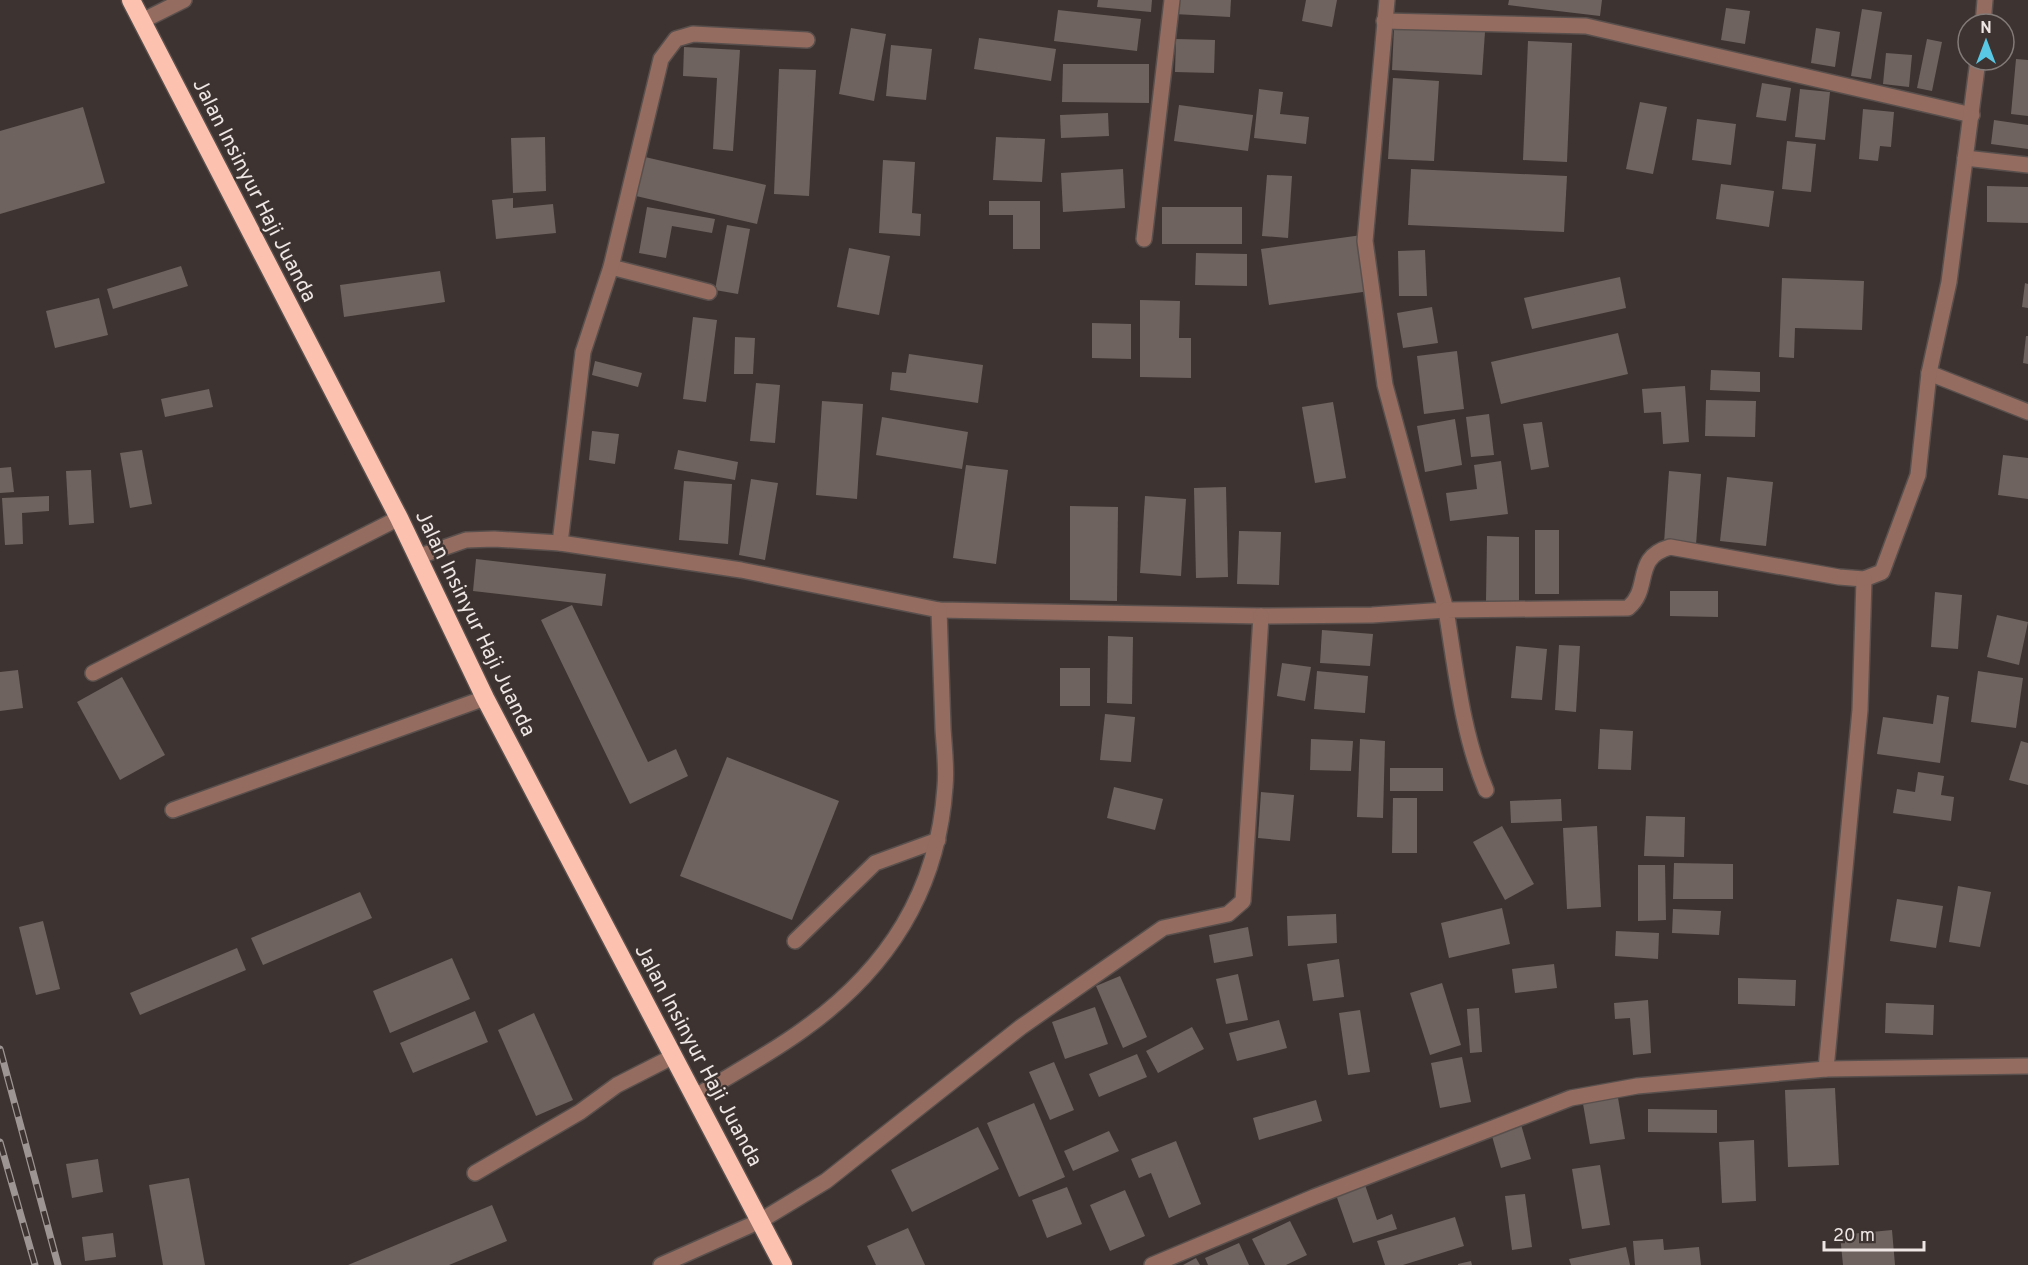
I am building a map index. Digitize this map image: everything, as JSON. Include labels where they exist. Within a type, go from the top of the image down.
[{"type":"highway","name":"Jalan Insinyur Haji Juanda","points":[[131,0],[399,518],[485,698],[783,1265]]},
{"type":"street","points":[[142,21],[184,0]]},
{"type":"street","points":[[1144,239],[1172,0]]},
{"type":"street","points":[[1387,0],[1365,240],[1385,385],[1446,610],[1475,765],[1486,790]]},
{"type":"street","points":[[1384,21],[1586,26],[1972,115]]},
{"type":"street","points":[[560,543],[583,352],[611,267],[661,59],[667,47],[676,39],[693,34],[807,40]]},
{"type":"street","points":[[417,557],[466,540],[494,539],[560,543],[741,570],[939,610],[1261,616],[1372,615],[1446,610],[1628,608],[1638,596],[1648,562],[1656,551],[1670,547],[1864,579],[1882,572],[1918,475],[1929,373],[1949,282],[1977,72]]},
{"type":"street","points":[[1965,158],[2028,165]]},
{"type":"street","points":[[611,267],[709,292]]},
{"type":"street","points":[[1929,373],[2028,412]]},
{"type":"street","points":[[93,673],[399,518]]},
{"type":"street","points":[[1826,1070],[1860,710],[1864,579]]},
{"type":"street","points":[[696,1096],[804,1029],[870,972],[898,937],[916,904],[938,840],[945,786],[939,610]]},
{"type":"street","points":[[661,1265],[760,1221],[826,1181],[1021,1027],[1155,934],[1174,926],[1228,914],[1243,901],[1261,616]]},
{"type":"street","points":[[173,810],[485,698]]},
{"type":"street","points":[[795,941],[875,863],[938,840]]},
{"type":"street","points":[[475,1173],[580,1112],[617,1084],[674,1056]]},
{"type":"street","points":[[1152,1265],[1314,1197],[1571,1098],[1637,1086],[1826,1070],[2028,1066]]},
{"type":"building","points":[[1098,0],[1152,0],[1151,12],[1097,7]]},
{"type":"building","points":[[1174,0],[1231,0],[1230,17],[1174,14]]},
{"type":"building","points":[[1306,0],[1337,0],[1332,27],[1302,21]]},
{"type":"building","points":[[1509,0],[1602,0],[1600,16],[1508,5]]},
{"type":"building","points":[[1726,8],[1750,11],[1745,44],[1721,40]]},
{"type":"building","points":[[1862,9],[1882,12],[1871,79],[1851,76]]},
{"type":"building","points":[[1058,10],[1141,19],[1137,51],[1054,41]]},
{"type":"building","points":[[851,28],[886,34],[874,101],[839,94]]},
{"type":"building","points":[[1394,28],[1485,32],[1482,75],[1392,70]]},
{"type":"building","points":[[1816,28],[1840,32],[1835,67],[1811,63]]},
{"type":"building","points":[[979,38],[1056,49],[1051,81],[974,69]]},
{"type":"building","points":[[1176,39],[1215,40],[1214,73],[1175,72]]},
{"type":"building","points":[[1927,39],[1942,42],[1932,91],[1917,88]]},
{"type":"building","points":[[1528,41],[1572,43],[1567,162],[1523,160]]},
{"type":"building","points":[[891,45],[932,49],[926,100],[886,96]]},
{"type":"building","points":[[684,47],[740,50],[733,151],[713,149],[717,78],[683,76]]},
{"type":"building","points":[[1886,53],[1912,55],[1909,87],[1883,84]]},
{"type":"building","points":[[2016,59],[2028,60],[2028,116],[2011,114]]},
{"type":"building","points":[[1063,64],[1149,64],[1149,103],[1062,102]]},
{"type":"building","points":[[779,69],[816,70],[809,196],[774,194]]},
{"type":"building","points":[[1393,78],[1439,81],[1434,161],[1388,159]]},
{"type":"building","points":[[1762,83],[1791,88],[1786,121],[1756,117]]},
{"type":"building","points":[[1259,89],[1283,92],[1280,114],[1309,117],[1306,144],[1254,138]]},
{"type":"building","points":[[1800,89],[1830,92],[1825,140],[1795,137]]},
{"type":"building","points":[[1640,102],[1667,107],[1653,174],[1626,169]]},
{"type":"building","points":[[1179,105],[1253,115],[1248,151],[1174,141]]},
{"type":"building","points":[[83,107],[105,183],[0,214],[0,131]]},
{"type":"building","points":[[1863,109],[1894,112],[1891,147],[1880,146],[1878,161],[1859,159]]},
{"type":"building","points":[[1108,113],[1109,136],[1061,138],[1060,115]]},
{"type":"building","points":[[1697,119],[1736,124],[1731,165],[1692,160]]},
{"type":"building","points":[[1994,120],[2028,125],[2028,149],[1991,144]]},
{"type":"building","points":[[545,137],[546,191],[513,193],[511,138]]},
{"type":"building","points":[[996,137],[1045,139],[1042,182],[993,180]]},
{"type":"building","points":[[1787,141],[1816,144],[1811,192],[1782,189]]},
{"type":"building","points":[[645,157],[766,185],[757,224],[636,196]]},
{"type":"building","points":[[883,160],[915,162],[912,213],[921,214],[920,236],[879,233]]},
{"type":"building","points":[[1123,169],[1125,208],[1063,212],[1061,173]]},
{"type":"building","points":[[1411,169],[1567,176],[1564,232],[1408,225]]},
{"type":"building","points":[[1267,175],[1292,176],[1288,238],[1262,236]]},
{"type":"building","points":[[1721,184],[1774,191],[1769,227],[1716,219]]},
{"type":"building","points":[[1987,186],[2028,187],[2028,223],[1987,222]]},
{"type":"building","points":[[513,198],[513,208],[553,204],[556,233],[496,239],[492,200]]},
{"type":"building","points":[[989,201],[1040,201],[1040,249],[1013,249],[1013,215],[989,215]]},
{"type":"building","points":[[647,207],[715,219],[712,233],[672,226],[666,258],[639,253]]},
{"type":"building","points":[[1162,207],[1242,207],[1242,244],[1162,244]]},
{"type":"building","points":[[727,225],[750,229],[738,294],[715,290]]},
{"type":"building","points":[[1362,235],[1370,291],[1269,305],[1261,249]]},
{"type":"building","points":[[849,248],[890,256],[879,315],[837,307]]},
{"type":"building","points":[[1425,250],[1427,296],[1399,296],[1398,251]]},
{"type":"building","points":[[1196,253],[1247,254],[1247,286],[1195,285]]},
{"type":"building","points":[[181,266],[188,286],[113,309],[107,289]]},
{"type":"building","points":[[440,271],[445,302],[344,317],[340,285]]},
{"type":"building","points":[[1620,277],[1626,308],[1532,329],[1524,298]]},
{"type":"building","points":[[1782,278],[1864,281],[1862,330],[1795,328],[1794,358],[1779,357]]},
{"type":"building","points":[[2025,283],[2028,284],[2028,308],[2022,307]]},
{"type":"building","points":[[99,298],[108,335],[55,348],[46,311]]},
{"type":"building","points":[[1140,300],[1180,301],[1179,338],[1191,338],[1191,378],[1140,377]]},
{"type":"building","points":[[1432,307],[1438,343],[1403,348],[1397,313]]},
{"type":"building","points":[[693,317],[717,320],[706,402],[683,399]]},
{"type":"building","points":[[1092,323],[1131,324],[1131,359],[1092,358]]},
{"type":"building","points":[[1618,333],[1628,374],[1501,404],[1491,362]]},
{"type":"building","points":[[2026,336],[2028,336],[2028,364],[2023,363]]},
{"type":"building","points":[[735,337],[755,338],[753,374],[734,374]]},
{"type":"building","points":[[1457,351],[1464,409],[1424,414],[1417,356]]},
{"type":"building","points":[[909,354],[983,365],[978,403],[890,390],[892,372],[906,373]]},
{"type":"building","points":[[595,361],[642,373],[638,387],[592,375]]},
{"type":"building","points":[[1711,370],[1760,372],[1760,392],[1710,390]]},
{"type":"building","points":[[756,383],[780,385],[775,443],[750,441]]},
{"type":"building","points":[[1685,386],[1689,442],[1663,444],[1661,412],[1644,413],[1642,389]]},
{"type":"building","points":[[209,389],[213,407],[165,417],[161,399]]},
{"type":"building","points":[[1706,400],[1756,401],[1755,437],[1705,436]]},
{"type":"building","points":[[822,401],[863,404],[857,499],[816,495]]},
{"type":"building","points":[[1333,402],[1346,478],[1315,483],[1302,407]]},
{"type":"building","points":[[1489,414],[1494,455],[1471,457],[1466,417]]},
{"type":"building","points":[[882,417],[968,432],[962,469],[876,455]]},
{"type":"building","points":[[1455,419],[1462,465],[1425,472],[1417,426]]},
{"type":"building","points":[[1542,422],[1549,467],[1531,470],[1523,424]]},
{"type":"building","points":[[592,431],[619,434],[615,464],[589,460]]},
{"type":"building","points":[[142,450],[152,504],[130,508],[120,453]]},
{"type":"building","points":[[678,450],[738,462],[735,480],[674,469]]},
{"type":"building","points":[[2003,455],[2028,458],[2028,499],[1998,495]]},
{"type":"building","points":[[1501,461],[1508,514],[1450,521],[1446,493],[1477,489],[1474,465]]},
{"type":"building","points":[[966,465],[1008,470],[996,564],[953,558]]},
{"type":"building","points":[[11,467],[14,492],[0,493],[0,468]]},
{"type":"building","points":[[91,470],[94,523],[69,525],[66,471]]},
{"type":"building","points":[[1669,471],[1701,474],[1696,545],[1664,543]]},
{"type":"building","points":[[1727,477],[1773,482],[1766,546],[1720,541]]},
{"type":"building","points":[[751,479],[778,483],[765,560],[739,555]]},
{"type":"building","points":[[684,481],[732,484],[728,544],[679,540]]},
{"type":"building","points":[[1226,487],[1228,577],[1196,578],[1194,488]]},
{"type":"building","points":[[49,496],[49,511],[22,513],[23,544],[5,545],[2,498]]},
{"type":"building","points":[[1145,496],[1186,499],[1181,576],[1140,573]]},
{"type":"building","points":[[1070,506],[1118,507],[1117,601],[1070,600]]},
{"type":"building","points":[[1535,530],[1559,530],[1559,594],[1535,594]]},
{"type":"building","points":[[1239,531],[1281,532],[1279,585],[1237,584]]},
{"type":"building","points":[[1487,536],[1519,537],[1519,602],[1486,602]]},
{"type":"building","points":[[476,559],[606,574],[602,606],[473,591]]},
{"type":"building","points":[[1670,591],[1718,591],[1718,617],[1670,616]]},
{"type":"building","points":[[1935,592],[1962,595],[1958,649],[1931,647]]},
{"type":"building","points":[[572,605],[648,762],[676,749],[688,776],[630,804],[541,620]]},
{"type":"building","points":[[1997,615],[2028,622],[2019,665],[1987,657]]},
{"type":"building","points":[[1322,630],[1373,634],[1370,666],[1320,663]]},
{"type":"building","points":[[1108,636],[1133,637],[1132,704],[1107,703]]},
{"type":"building","points":[[1559,645],[1580,646],[1576,712],[1555,710]]},
{"type":"building","points":[[1516,646],[1547,649],[1542,700],[1511,698]]},
{"type":"building","points":[[1282,663],[1311,667],[1305,701],[1277,696]]},
{"type":"building","points":[[1060,668],[1090,668],[1090,706],[1060,706]]},
{"type":"building","points":[[18,670],[23,708],[0,711],[0,672]]},
{"type":"building","points":[[1317,671],[1368,676],[1365,713],[1314,709]]},
{"type":"building","points":[[1978,671],[2023,678],[2016,728],[1971,722]]},
{"type":"building","points":[[122,677],[165,755],[120,780],[77,702]]},
{"type":"building","points":[[1937,695],[1949,697],[1940,763],[1877,754],[1883,717],[1933,724]]},
{"type":"building","points":[[1105,714],[1135,717],[1131,762],[1100,760]]},
{"type":"building","points":[[1600,729],[1633,731],[1631,770],[1598,769]]},
{"type":"building","points":[[1311,739],[1353,741],[1351,771],[1310,770]]},
{"type":"building","points":[[1360,739],[1385,741],[1383,818],[1357,817]]},
{"type":"building","points":[[2021,741],[2028,743],[2028,785],[2009,780]]},
{"type":"building","points":[[727,757],[839,801],[792,920],[680,876]]},
{"type":"building","points":[[1390,768],[1443,768],[1443,791],[1390,791]]},
{"type":"building","points":[[1918,772],[1944,776],[1941,795],[1954,797],[1951,821],[1893,813],[1897,789],[1915,792]]},
{"type":"building","points":[[1114,787],[1163,799],[1155,830],[1107,818]]},
{"type":"building","points":[[1261,792],[1294,795],[1290,841],[1258,838]]},
{"type":"building","points":[[1393,798],[1417,798],[1417,853],[1392,853]]},
{"type":"building","points":[[1561,799],[1562,821],[1511,823],[1510,801]]},
{"type":"building","points":[[1646,816],[1685,817],[1684,857],[1644,856]]},
{"type":"building","points":[[1502,826],[1534,884],[1505,900],[1473,842]]},
{"type":"building","points":[[1597,826],[1601,907],[1567,909],[1563,828]]},
{"type":"building","points":[[1674,863],[1733,864],[1733,899],[1673,899]]},
{"type":"building","points":[[1638,865],[1665,865],[1666,920],[1638,921]]},
{"type":"building","points":[[1958,886],[1991,892],[1980,947],[1949,942]]},
{"type":"building","points":[[360,892],[372,918],[263,965],[251,938]]},
{"type":"building","points":[[1897,899],[1943,906],[1936,948],[1890,941]]},
{"type":"building","points":[[1502,908],[1510,944],[1449,958],[1441,923]]},
{"type":"building","points":[[1673,909],[1721,911],[1719,935],[1672,933]]},
{"type":"building","points":[[1336,914],[1337,943],[1288,946],[1287,916]]},
{"type":"building","points":[[43,921],[60,989],[36,995],[19,927]]},
{"type":"building","points":[[1248,927],[1253,956],[1214,963],[1209,935]]},
{"type":"building","points":[[1616,931],[1659,933],[1658,959],[1615,956]]},
{"type":"building","points":[[237,948],[246,970],[140,1015],[130,993]]},
{"type":"building","points":[[452,958],[470,999],[390,1033],[373,991]]},
{"type":"building","points":[[1339,959],[1344,997],[1313,1001],[1307,964]]},
{"type":"building","points":[[1554,964],[1557,988],[1515,993],[1512,969]]},
{"type":"building","points":[[1238,974],[1248,1020],[1226,1024],[1216,979]]},
{"type":"building","points":[[1120,976],[1147,1037],[1123,1048],[1096,986]]},
{"type":"building","points":[[1738,978],[1796,980],[1795,1006],[1738,1004]]},
{"type":"building","points":[[1442,983],[1461,1045],[1430,1055],[1410,993]]},
{"type":"building","points":[[1648,1000],[1651,1053],[1633,1055],[1630,1018],[1615,1019],[1614,1003]]},
{"type":"building","points":[[1886,1003],[1934,1005],[1933,1035],[1885,1033]]},
{"type":"building","points":[[1095,1007],[1108,1044],[1065,1059],[1052,1022]]},
{"type":"building","points":[[1479,1008],[1482,1052],[1470,1053],[1467,1009]]},
{"type":"building","points":[[1360,1010],[1370,1072],[1348,1075],[1339,1013]]},
{"type":"building","points":[[475,1011],[488,1042],[413,1073],[400,1043]]},
{"type":"building","points":[[534,1013],[573,1100],[536,1116],[498,1030]]},
{"type":"building","points":[[1279,1020],[1287,1048],[1237,1061],[1229,1033]]},
{"type":"building","points":[[1192,1027],[1204,1049],[1158,1073],[1146,1051]]},
{"type":"building","points":[[1137,1054],[1147,1077],[1099,1097],[1089,1074]]},
{"type":"building","points":[[1462,1057],[1471,1102],[1440,1108],[1431,1063]]},
{"type":"building","points":[[1054,1062],[1074,1110],[1050,1120],[1029,1072]]},
{"type":"building","points":[[1835,1088],[1839,1165],[1788,1167],[1785,1090]]},
{"type":"building","points":[[1617,1092],[1625,1139],[1590,1144],[1582,1098]]},
{"type":"building","points":[[1316,1100],[1322,1121],[1259,1140],[1253,1118]]},
{"type":"building","points":[[1034,1103],[1065,1177],[1019,1197],[987,1123]]},
{"type":"building","points":[[1648,1109],[1717,1110],[1717,1133],[1648,1132]]},
{"type":"building","points":[[1520,1121],[1531,1159],[1501,1168],[1490,1129]]},
{"type":"building","points":[[978,1127],[999,1169],[912,1212],[891,1170]]},
{"type":"building","points":[[1109,1131],[1119,1151],[1073,1171],[1064,1151]]},
{"type":"building","points":[[1754,1140],[1756,1201],[1722,1203],[1719,1142]]},
{"type":"building","points":[[1176,1141],[1201,1204],[1169,1218],[1151,1173],[1139,1178],[1131,1159]]},
{"type":"building","points":[[98,1159],[103,1192],[72,1198],[66,1164]]},
{"type":"building","points":[[1600,1165],[1610,1225],[1582,1229],[1572,1169]]},
{"type":"building","points":[[189,1178],[205,1265],[163,1265],[149,1185]]},
{"type":"building","points":[[1364,1182],[1377,1220],[1392,1214],[1397,1229],[1353,1243],[1335,1192]]},
{"type":"building","points":[[1067,1187],[1082,1224],[1047,1238],[1032,1200]]},
{"type":"building","points":[[1125,1190],[1145,1236],[1110,1251],[1090,1205]]},
{"type":"building","points":[[1525,1194],[1532,1247],[1512,1250],[1505,1196]]},
{"type":"building","points":[[492,1205],[507,1241],[449,1265],[348,1265]]},
{"type":"building","points":[[1455,1217],[1464,1246],[1403,1265],[1385,1265],[1377,1241]]},
{"type":"building","points":[[1290,1221],[1307,1255],[1286,1265],[1265,1265],[1252,1239]]},
{"type":"building","points":[[908,1228],[925,1265],[876,1265],[867,1246]]},
{"type":"building","points":[[1892,1230],[1895,1265],[1843,1265],[1840,1235]]},
{"type":"building","points":[[113,1233],[116,1257],[85,1261],[82,1237]]},
{"type":"building","points":[[1663,1239],[1664,1250],[1699,1247],[1701,1265],[1635,1265],[1633,1241]]},
{"type":"building","points":[[1239,1243],[1249,1265],[1208,1265],[1205,1258]]},
{"type":"building","points":[[1626,1247],[1630,1265],[1571,1265],[1569,1259]]},
{"type":"building","points":[[1196,1258],[1200,1265],[1183,1265]]},
{"type":"building","points":[[1471,1261],[1472,1265],[1458,1265],[1458,1264]]},
{"type":"railway","points":[[0,1049],[58,1265]]},
{"type":"railway","points":[[0,1142],[35,1265]]}]
